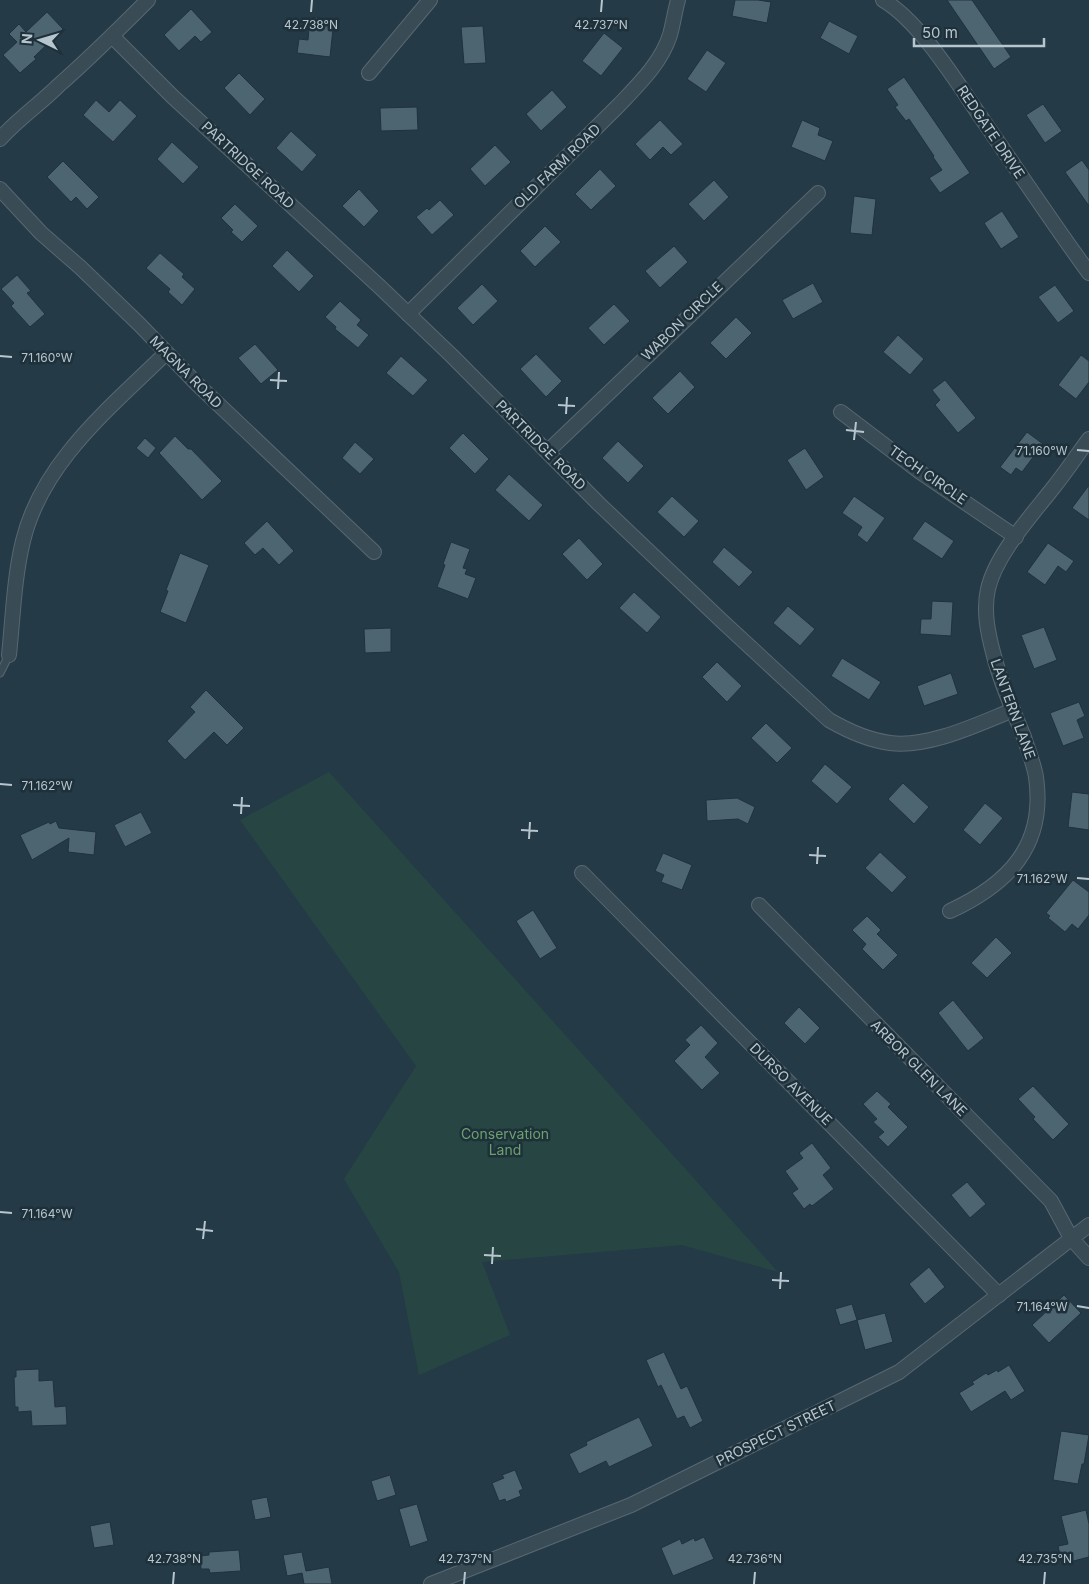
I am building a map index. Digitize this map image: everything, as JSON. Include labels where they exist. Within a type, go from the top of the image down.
[{"type":"street","points":[[0,139],[11,126],[58,87],[148,0]]},
{"type":"street","points":[[368,73],[430,0]]},
{"type":"street","name":"OLD FARM ROAD","points":[[408,314],[620,105],[648,74],[661,55],[670,35],[678,0]]},
{"type":"street","name":"REDGATE DRIVE","points":[[883,0],[910,21],[934,52],[979,113],[1046,214],[1089,273]]},
{"type":"street","name":"PARTRIDGE ROAD","points":[[112,36],[173,97],[408,314],[548,451],[599,504],[829,720],[845,730],[891,744],[918,742],[970,727],[1013,710]]},
{"type":"street","name":"MAGNA ROAD","points":[[0,189],[41,232],[81,268],[166,353],[374,552]]},
{"type":"street","name":"WABON CIRCLE","points":[[548,451],[818,193]]},
{"type":"street","points":[[9,655],[20,558],[23,541],[34,509],[52,476],[76,442],[166,353]]},
{"type":"street","name":"TECH CIRCLE","points":[[841,412],[920,472],[1016,536]]},
{"type":"street","name":"LANTERN LANE","points":[[950,911],[971,901],[998,883],[1019,860],[1032,838],[1038,812],[1036,777],[1029,752],[1000,679],[991,646],[985,613],[988,588],[999,562],[1016,536],[1089,439]]},
{"type":"street","name":"DURSO AVENUE","points":[[582,873],[999,1295]]},
{"type":"street","name":"ARBOR GLEN LANE","points":[[759,905],[1051,1201],[1071,1238],[1089,1258]]},
{"type":"street","name":"PROSPECT STREET","points":[[431,1584],[631,1505],[899,1372],[1089,1224]]},
{"type":"lane","points":[[0,673],[9,655]]},
{"type":"green space","name":"Conservation Land","points":[[329,772],[778,1272],[682,1245],[482,1262],[510,1335],[419,1375],[399,1272],[344,1179],[416,1066],[240,820]]},
{"type":"building","points":[[735,0],[771,2],[767,23],[732,16]]},
{"type":"building","points":[[947,0],[972,0],[1011,57],[994,69]]},
{"type":"building","points":[[191,9],[212,32],[201,42],[195,36],[179,51],[164,35]]},
{"type":"building","points":[[47,12],[63,29],[34,57],[36,59],[20,73],[3,55],[17,42],[9,34],[19,24],[26,32]]},
{"type":"building","points":[[310,17],[334,20],[330,57],[297,53],[299,39],[308,40]]},
{"type":"building","points":[[829,21],[858,36],[849,54],[820,38]]},
{"type":"building","points":[[483,26],[486,63],[464,64],[461,27]]},
{"type":"building","points":[[604,33],[623,48],[601,76],[582,61]]},
{"type":"building","points":[[707,50],[726,63],[706,92],[687,79]]},
{"type":"building","points":[[239,73],[265,99],[250,115],[224,88]]},
{"type":"building","points":[[904,77],[970,173],[940,193],[929,178],[942,170],[909,119],[906,121],[895,107],[898,105],[887,89]]},
{"type":"building","points":[[552,90],[567,107],[541,131],[526,114]]},
{"type":"building","points":[[96,100],[109,112],[120,100],[137,116],[113,142],[83,115]]},
{"type":"building","points":[[1043,104],[1062,131],[1045,143],[1026,115]]},
{"type":"building","points":[[417,107],[418,130],[381,131],[380,108]]},
{"type":"building","points":[[660,120],[683,144],[671,155],[663,147],[650,160],[635,144]]},
{"type":"building","points":[[802,120],[820,128],[818,135],[833,141],[825,161],[791,147]]},
{"type":"building","points":[[291,131],[317,155],[302,172],[276,148]]},
{"type":"building","points":[[172,142],[199,167],[183,184],[157,159]]},
{"type":"building","points":[[495,145],[511,162],[485,186],[470,169]]},
{"type":"building","points":[[1082,160],[1089,170],[1089,206],[1065,172]]},
{"type":"building","points":[[63,161],[99,197],[87,209],[76,197],[71,202],[47,177]]},
{"type":"building","points":[[600,169],[616,186],[591,210],[575,194]]},
{"type":"building","points":[[714,180],[729,197],[704,221],[688,204]]},
{"type":"building","points":[[359,189],[379,211],[364,227],[342,206]]},
{"type":"building","points":[[854,196],[876,199],[872,235],[850,233]]},
{"type":"building","points":[[440,200],[454,215],[432,235],[416,217],[427,208],[429,210]]},
{"type":"building","points":[[235,204],[258,226],[242,242],[231,232],[233,230],[221,218]]},
{"type":"building","points":[[1002,211],[1019,237],[1001,249],[984,223]]},
{"type":"building","points":[[545,226],[561,242],[535,267],[520,251]]},
{"type":"building","points":[[674,246],[688,262],[660,288],[645,271]]},
{"type":"building","points":[[287,250],[314,276],[299,292],[272,266]]},
{"type":"building","points":[[160,253],[184,274],[182,277],[195,289],[182,305],[168,292],[170,289],[146,268]]},
{"type":"building","points":[[17,275],[31,291],[27,293],[45,314],[30,327],[11,306],[14,303],[1,289]]},
{"type":"building","points":[[813,283],[823,302],[793,319],[782,300]]},
{"type":"building","points":[[482,284],[498,301],[473,325],[457,308]]},
{"type":"building","points":[[1055,285],[1074,311],[1058,323],[1038,297]]},
{"type":"building","points":[[340,301],[361,320],[357,325],[369,335],[358,348],[335,329],[336,327],[325,317]]},
{"type":"building","points":[[614,304],[630,321],[604,345],[588,328]]},
{"type":"building","points":[[736,317],[752,333],[726,359],[710,343]]},
{"type":"building","points":[[898,335],[924,359],[910,375],[883,352]]},
{"type":"building","points":[[255,344],[278,370],[261,384],[238,358]]},
{"type":"building","points":[[536,354],[562,381],[546,397],[520,369]]},
{"type":"building","points":[[1081,355],[1089,361],[1089,382],[1076,399],[1058,385]]},
{"type":"building","points":[[401,356],[428,380],[413,396],[386,373]]},
{"type":"building","points":[[680,371],[695,387],[668,414],[652,398]]},
{"type":"building","points":[[945,380],[976,418],[958,433],[935,405],[940,400],[932,390]]},
{"type":"building","points":[[1027,432],[1043,444],[1022,472],[1016,468],[1011,475],[1000,467]]},
{"type":"building","points":[[463,433],[489,459],[475,474],[449,448]]},
{"type":"building","points":[[175,436],[188,449],[191,449],[222,481],[202,500],[159,453]]},
{"type":"building","points":[[145,438],[156,448],[148,458],[136,448]]},
{"type":"building","points":[[618,441],[644,466],[628,483],[602,458]]},
{"type":"building","points":[[355,442],[374,459],[360,474],[342,458]]},
{"type":"building","points":[[805,448],[824,477],[806,490],[787,460]]},
{"type":"building","points":[[509,474],[543,505],[529,521],[495,490]]},
{"type":"building","points":[[1089,485],[1089,520],[1072,508]]},
{"type":"building","points":[[672,496],[699,521],[684,537],[657,512]]},
{"type":"building","points":[[854,496],[885,518],[867,543],[857,535],[862,527],[842,513]]},
{"type":"building","points":[[267,521],[294,551],[279,565],[263,548],[255,555],[244,543]]},
{"type":"building","points":[[925,521],[954,541],[942,559],[912,539]]},
{"type":"building","points":[[579,538],[603,564],[587,580],[562,554]]},
{"type":"building","points":[[451,542],[470,549],[463,568],[467,569],[465,574],[476,578],[468,599],[437,587]]},
{"type":"building","points":[[1048,543],[1074,561],[1066,572],[1058,566],[1045,585],[1027,572]]},
{"type":"building","points":[[724,547],[753,572],[739,587],[712,562]]},
{"type":"building","points":[[180,553],[209,565],[186,623],[160,612]]},
{"type":"building","points":[[634,592],[661,617],[647,633],[619,608]]},
{"type":"building","points":[[932,601],[953,602],[951,636],[920,634],[921,619],[931,619]]},
{"type":"building","points":[[788,606],[815,629],[800,646],[773,623]]},
{"type":"building","points":[[1044,627],[1057,660],[1034,669],[1021,635]]},
{"type":"building","points":[[391,628],[391,652],[365,653],[364,629]]},
{"type":"building","points":[[842,658],[881,682],[869,700],[831,676]]},
{"type":"building","points":[[717,662],[742,686],[727,702],[702,677]]},
{"type":"building","points":[[951,673],[958,694],[924,706],[917,686]]},
{"type":"building","points":[[206,690],[244,728],[227,745],[214,732],[185,760],[167,741],[195,712],[190,707]]},
{"type":"building","points":[[1079,702],[1085,716],[1077,720],[1084,738],[1063,746],[1050,713]]},
{"type":"building","points":[[766,723],[792,748],[777,763],[751,738]]},
{"type":"building","points":[[825,764],[852,787],[837,804],[811,781]]},
{"type":"building","points":[[903,783],[929,807],[914,824],[888,799]]},
{"type":"building","points":[[1072,792],[1089,794],[1089,830],[1068,827]]},
{"type":"building","points":[[737,798],[755,807],[748,824],[738,819],[707,821],[706,800]]},
{"type":"building","points":[[985,803],[1003,818],[980,845],[963,830]]},
{"type":"building","points":[[141,812],[152,833],[125,847],[114,825]]},
{"type":"building","points":[[56,821],[59,828],[96,832],[94,855],[68,852],[69,838],[32,860],[20,835],[49,822],[50,824]]},
{"type":"building","points":[[880,852],[907,877],[892,893],[865,868]]},
{"type":"building","points":[[663,853],[692,865],[682,890],[661,882],[664,875],[655,871]]},
{"type":"building","points":[[1073,880],[1089,892],[1089,915],[1078,929],[1072,924],[1065,932],[1048,918],[1050,916],[1046,913]]},
{"type":"building","points":[[533,910],[557,948],[540,959],[516,921]]},
{"type":"building","points":[[867,916],[881,930],[877,934],[898,955],[883,970],[862,949],[866,944],[852,930]]},
{"type":"building","points":[[996,937],[1012,953],[987,978],[971,963]]},
{"type":"building","points":[[953,1000],[984,1038],[968,1051],[938,1013]]},
{"type":"building","points":[[799,1007],[820,1028],[805,1044],[784,1023]]},
{"type":"building","points":[[701,1025],[718,1043],[705,1057],[720,1073],[702,1090],[674,1061],[690,1045],[685,1040]]},
{"type":"building","points":[[1033,1086],[1069,1124],[1053,1140],[1033,1119],[1035,1117],[1018,1099]]},
{"type":"building","points":[[877,1091],[891,1104],[888,1107],[908,1127],[888,1147],[878,1137],[884,1132],[873,1122],[877,1119],[863,1104]]},
{"type":"building","points":[[812,1143],[831,1168],[823,1175],[834,1189],[812,1206],[810,1204],[804,1209],[792,1193],[798,1189],[785,1171],[803,1158],[799,1153]]},
{"type":"building","points":[[967,1182],[986,1204],[970,1218],[951,1195]]},
{"type":"building","points":[[929,1267],[945,1287],[925,1304],[909,1284]]},
{"type":"building","points":[[1064,1295],[1081,1313],[1049,1343],[1032,1325]]},
{"type":"building","points":[[852,1304],[857,1320],[840,1325],[835,1309]]},
{"type":"building","points":[[885,1313],[893,1342],[865,1350],[857,1320]]},
{"type":"building","points":[[664,1352],[681,1389],[687,1386],[703,1421],[690,1428],[684,1416],[677,1419],[661,1385],[658,1387],[646,1360]]},
{"type":"building","points":[[1009,1365],[1025,1391],[1011,1400],[1005,1391],[971,1412],[959,1393],[974,1384],[972,1382],[986,1373],[988,1375],[997,1370],[998,1372]]},
{"type":"building","points":[[39,1369],[39,1381],[53,1380],[55,1407],[66,1406],[67,1425],[32,1426],[31,1411],[18,1412],[18,1407],[15,1407],[14,1377],[16,1377],[16,1370]]},
{"type":"building","points":[[639,1417],[653,1446],[609,1467],[606,1461],[579,1474],[569,1454],[587,1445],[586,1442]]},
{"type":"building","points":[[1061,1431],[1089,1435],[1078,1484],[1053,1480]]},
{"type":"building","points":[[515,1470],[523,1489],[519,1491],[521,1496],[506,1502],[505,1499],[499,1501],[492,1483],[504,1478],[502,1475]]},
{"type":"building","points":[[390,1475],[396,1495],[377,1501],[371,1481]]},
{"type":"building","points":[[267,1497],[271,1517],[255,1520],[251,1500]]},
{"type":"building","points":[[417,1504],[428,1541],[410,1547],[399,1509]]},
{"type":"building","points":[[1086,1510],[1089,1524],[1089,1557],[1062,1564],[1058,1546],[1068,1544],[1061,1516]]},
{"type":"building","points":[[110,1522],[114,1545],[94,1548],[90,1526]]},
{"type":"building","points":[[704,1537],[714,1559],[673,1576],[661,1548],[680,1539],[682,1544],[694,1538],[695,1541]]},
{"type":"building","points":[[239,1550],[241,1571],[210,1573],[209,1569],[201,1569],[200,1556],[209,1555],[209,1552]]},
{"type":"building","points":[[302,1552],[306,1571],[329,1567],[332,1584],[304,1584],[302,1573],[287,1576],[283,1555]]}]
